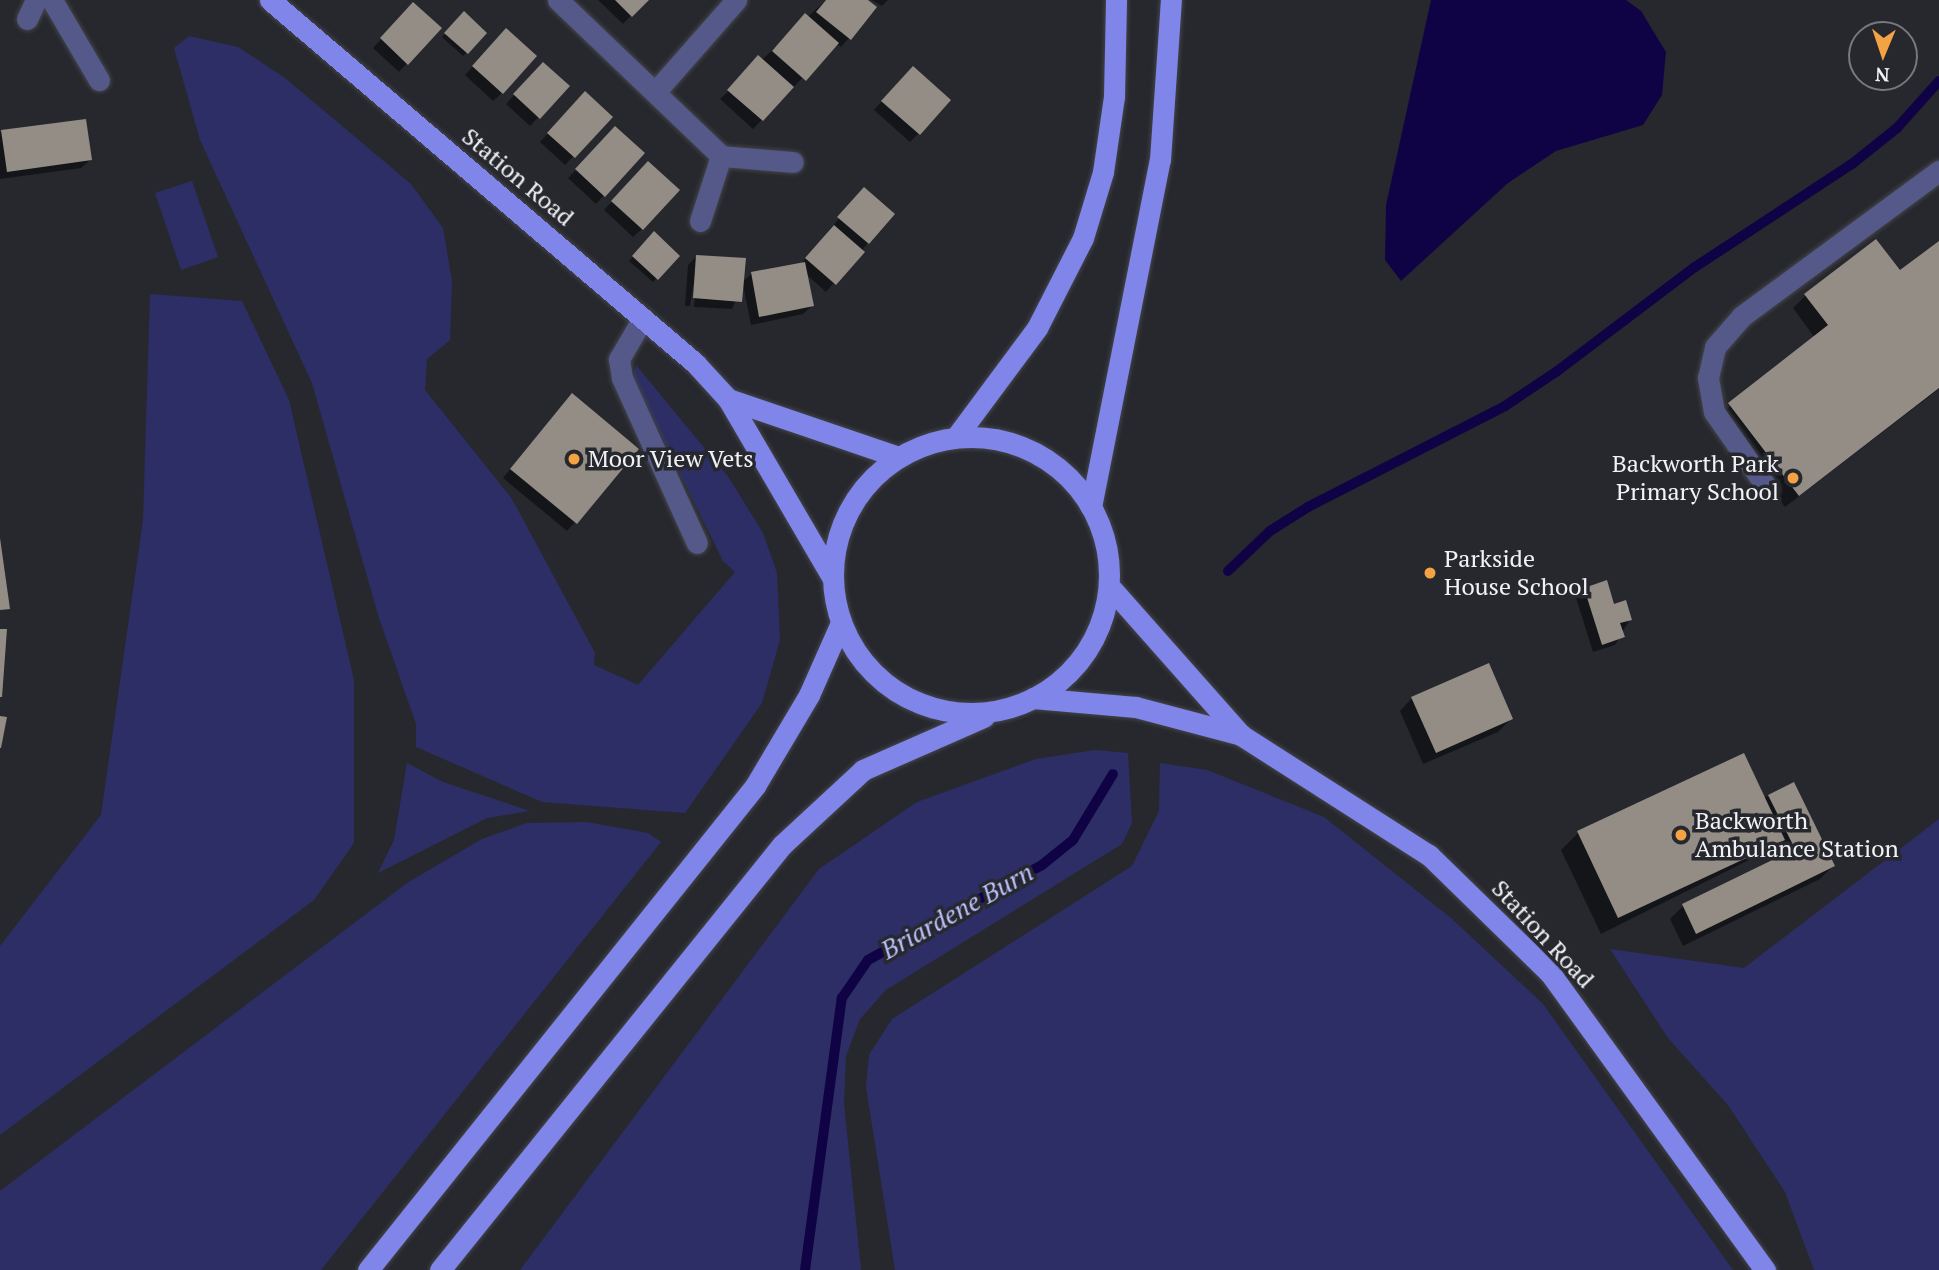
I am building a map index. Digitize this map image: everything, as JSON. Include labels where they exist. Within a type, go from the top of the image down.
[{"type":"main road","name":"Station Road","points":[[270,0],[643,318],[728,399],[833,579]]},
{"type":"main road","points":[[956,437],[1037,328],[1083,238],[1103,172],[1114,97],[1116,0]]},
{"type":"main road","points":[[1091,507],[1160,160],[1171,0]]},
{"type":"main road","name":"Station Road","points":[[728,399],[898,457]]},
{"type":"main road","points":[[440,1270],[782,845],[863,770],[1033,698],[1076,664],[1100,628],[1110,587],[1108,557],[1091,507],[1048,459],[1009,441],[956,437],[898,457],[864,487],[843,519],[833,579],[840,625],[893,691],[950,713],[992,714]]},
{"type":"main road","points":[[1110,587],[1241,735]]},
{"type":"main road","points":[[368,1270],[755,786],[809,695],[840,625]]},
{"type":"main road","points":[[1033,698],[1136,707],[1241,735]]},
{"type":"main road","name":"Station Road","points":[[1241,735],[1429,855],[1550,973],[1765,1270]]},
{"type":"street","points":[[52,0],[99,80]]},
{"type":"street","points":[[558,0],[657,90],[721,156],[793,162]]},
{"type":"street","points":[[657,90],[736,0]]},
{"type":"street","points":[[699,221],[721,156]]},
{"type":"street","points":[[1768,489],[1714,412],[1708,378],[1714,347],[1741,316],[1939,171]]},
{"type":"street","points":[[643,318],[620,359],[622,378],[697,543]]},
{"type":"shaded area","points":[[1431,0],[1626,0],[1641,11],[1666,52],[1662,95],[1643,125],[1556,151],[1508,183],[1401,281],[1385,260],[1386,205]]},
{"type":"shaded area","points":[[189,36],[238,47],[285,78],[411,184],[443,228],[452,281],[450,340],[427,359],[425,390],[512,499],[595,653],[594,665],[638,685],[735,572],[723,561],[633,378],[636,365],[729,478],[763,533],[777,573],[780,640],[762,703],[685,813],[542,802],[416,747],[416,724],[378,615],[312,383],[200,140],[174,48]]},
{"type":"shaded area","points":[[192,181],[218,257],[181,270],[155,193]]},
{"type":"shaded area","points":[[150,294],[242,301],[289,400],[354,680],[354,843],[314,900],[0,1135],[0,946],[101,815],[143,520]]},
{"type":"shaded area","points":[[1095,750],[1128,753],[1132,823],[1122,844],[886,990],[860,1019],[846,1056],[844,1103],[861,1270],[520,1270],[819,869],[917,802],[1036,759]]},
{"type":"shaded area","points":[[407,763],[443,782],[530,811],[487,818],[378,873],[394,840]]},
{"type":"shaded area","points":[[1160,763],[1207,770],[1324,817],[1451,918],[1543,1004],[1733,1270],[895,1270],[866,1087],[869,1055],[892,1019],[1132,866],[1159,811]]},
{"type":"shaded area","points":[[1939,819],[1939,1270],[1814,1270],[1785,1192],[1728,1105],[1668,1038],[1610,949],[1744,968]]},
{"type":"shaded area","points":[[587,822],[648,833],[661,842],[321,1270],[0,1270],[0,1191],[407,883],[482,839],[527,823]]},
{"type":"building","points":[[615,0],[649,0],[632,17]]},
{"type":"building","points":[[826,0],[868,0],[877,7],[851,40],[816,12]]},
{"type":"building","points":[[413,2],[442,28],[408,65],[380,38]]},
{"type":"building","points":[[464,11],[487,33],[468,54],[444,33]]},
{"type":"building","points":[[805,13],[839,43],[806,81],[772,51]]},
{"type":"building","points":[[506,28],[537,56],[503,94],[472,66]]},
{"type":"building","points":[[758,55],[794,87],[763,121],[727,90]]},
{"type":"building","points":[[543,62],[570,86],[540,119],[513,94]]},
{"type":"building","points":[[913,66],[951,100],[920,135],[881,101]]},
{"type":"building","points":[[585,91],[613,117],[575,158],[547,133]]},
{"type":"building","points":[[86,119],[92,160],[7,172],[1,130]]},
{"type":"building","points":[[615,126],[645,153],[605,197],[575,169]]},
{"type":"building","points":[[648,161],[680,190],[643,230],[611,201]]},
{"type":"building","points":[[864,187],[895,214],[869,244],[837,217]]},
{"type":"building","points":[[834,225],[865,252],[836,285],[805,258]]},
{"type":"building","points":[[654,231],[680,256],[658,280],[632,256]]},
{"type":"building","points":[[1876,239],[1900,270],[1939,241],[1939,388],[1799,496],[1728,403],[1828,325],[1804,294]]},
{"type":"building","points":[[696,255],[746,258],[742,302],[693,298]]},
{"type":"building","points":[[805,262],[814,306],[759,317],[751,272]]},
{"type":"building","name":"Moor View Vets","points":[[572,393],[639,449],[577,524],[510,469]]},
{"type":"building","points":[[0,538],[10,609],[0,610]]},
{"type":"building","points":[[1607,580],[1614,604],[1626,600],[1632,620],[1620,623],[1625,637],[1602,645],[1584,588]]},
{"type":"building","points":[[0,629],[7,629],[2,697],[0,697]]},
{"type":"building","points":[[1489,663],[1513,719],[1436,753],[1411,697]]},
{"type":"building","points":[[0,716],[7,717],[1,748],[0,748]]},
{"type":"building","name":"Backworth Ambulance Station","points":[[1744,753],[1785,840],[1618,918],[1577,831]]},
{"type":"building","points":[[1794,782],[1835,866],[1696,934],[1682,904],[1795,849],[1768,795]]},
{"type":"waterway","points":[[1228,571],[1270,531],[1308,507],[1505,406],[1556,372],[1695,267],[1852,164],[1897,128],[1939,81]]},
{"type":"waterway","name":"Briardene Burn","points":[[805,1270],[842,998],[868,960],[1042,865],[1073,840],[1113,774]]},
{"type":"place","name":"Moor View Vets","points":[[574,459]]},
{"type":"place","name":"Backworth Park Primary School","points":[[1793,478]]},
{"type":"place","name":"Parkside House School","points":[[1430,573]]},
{"type":"place","name":"Backworth Ambulance Station","points":[[1681,835]]}]
